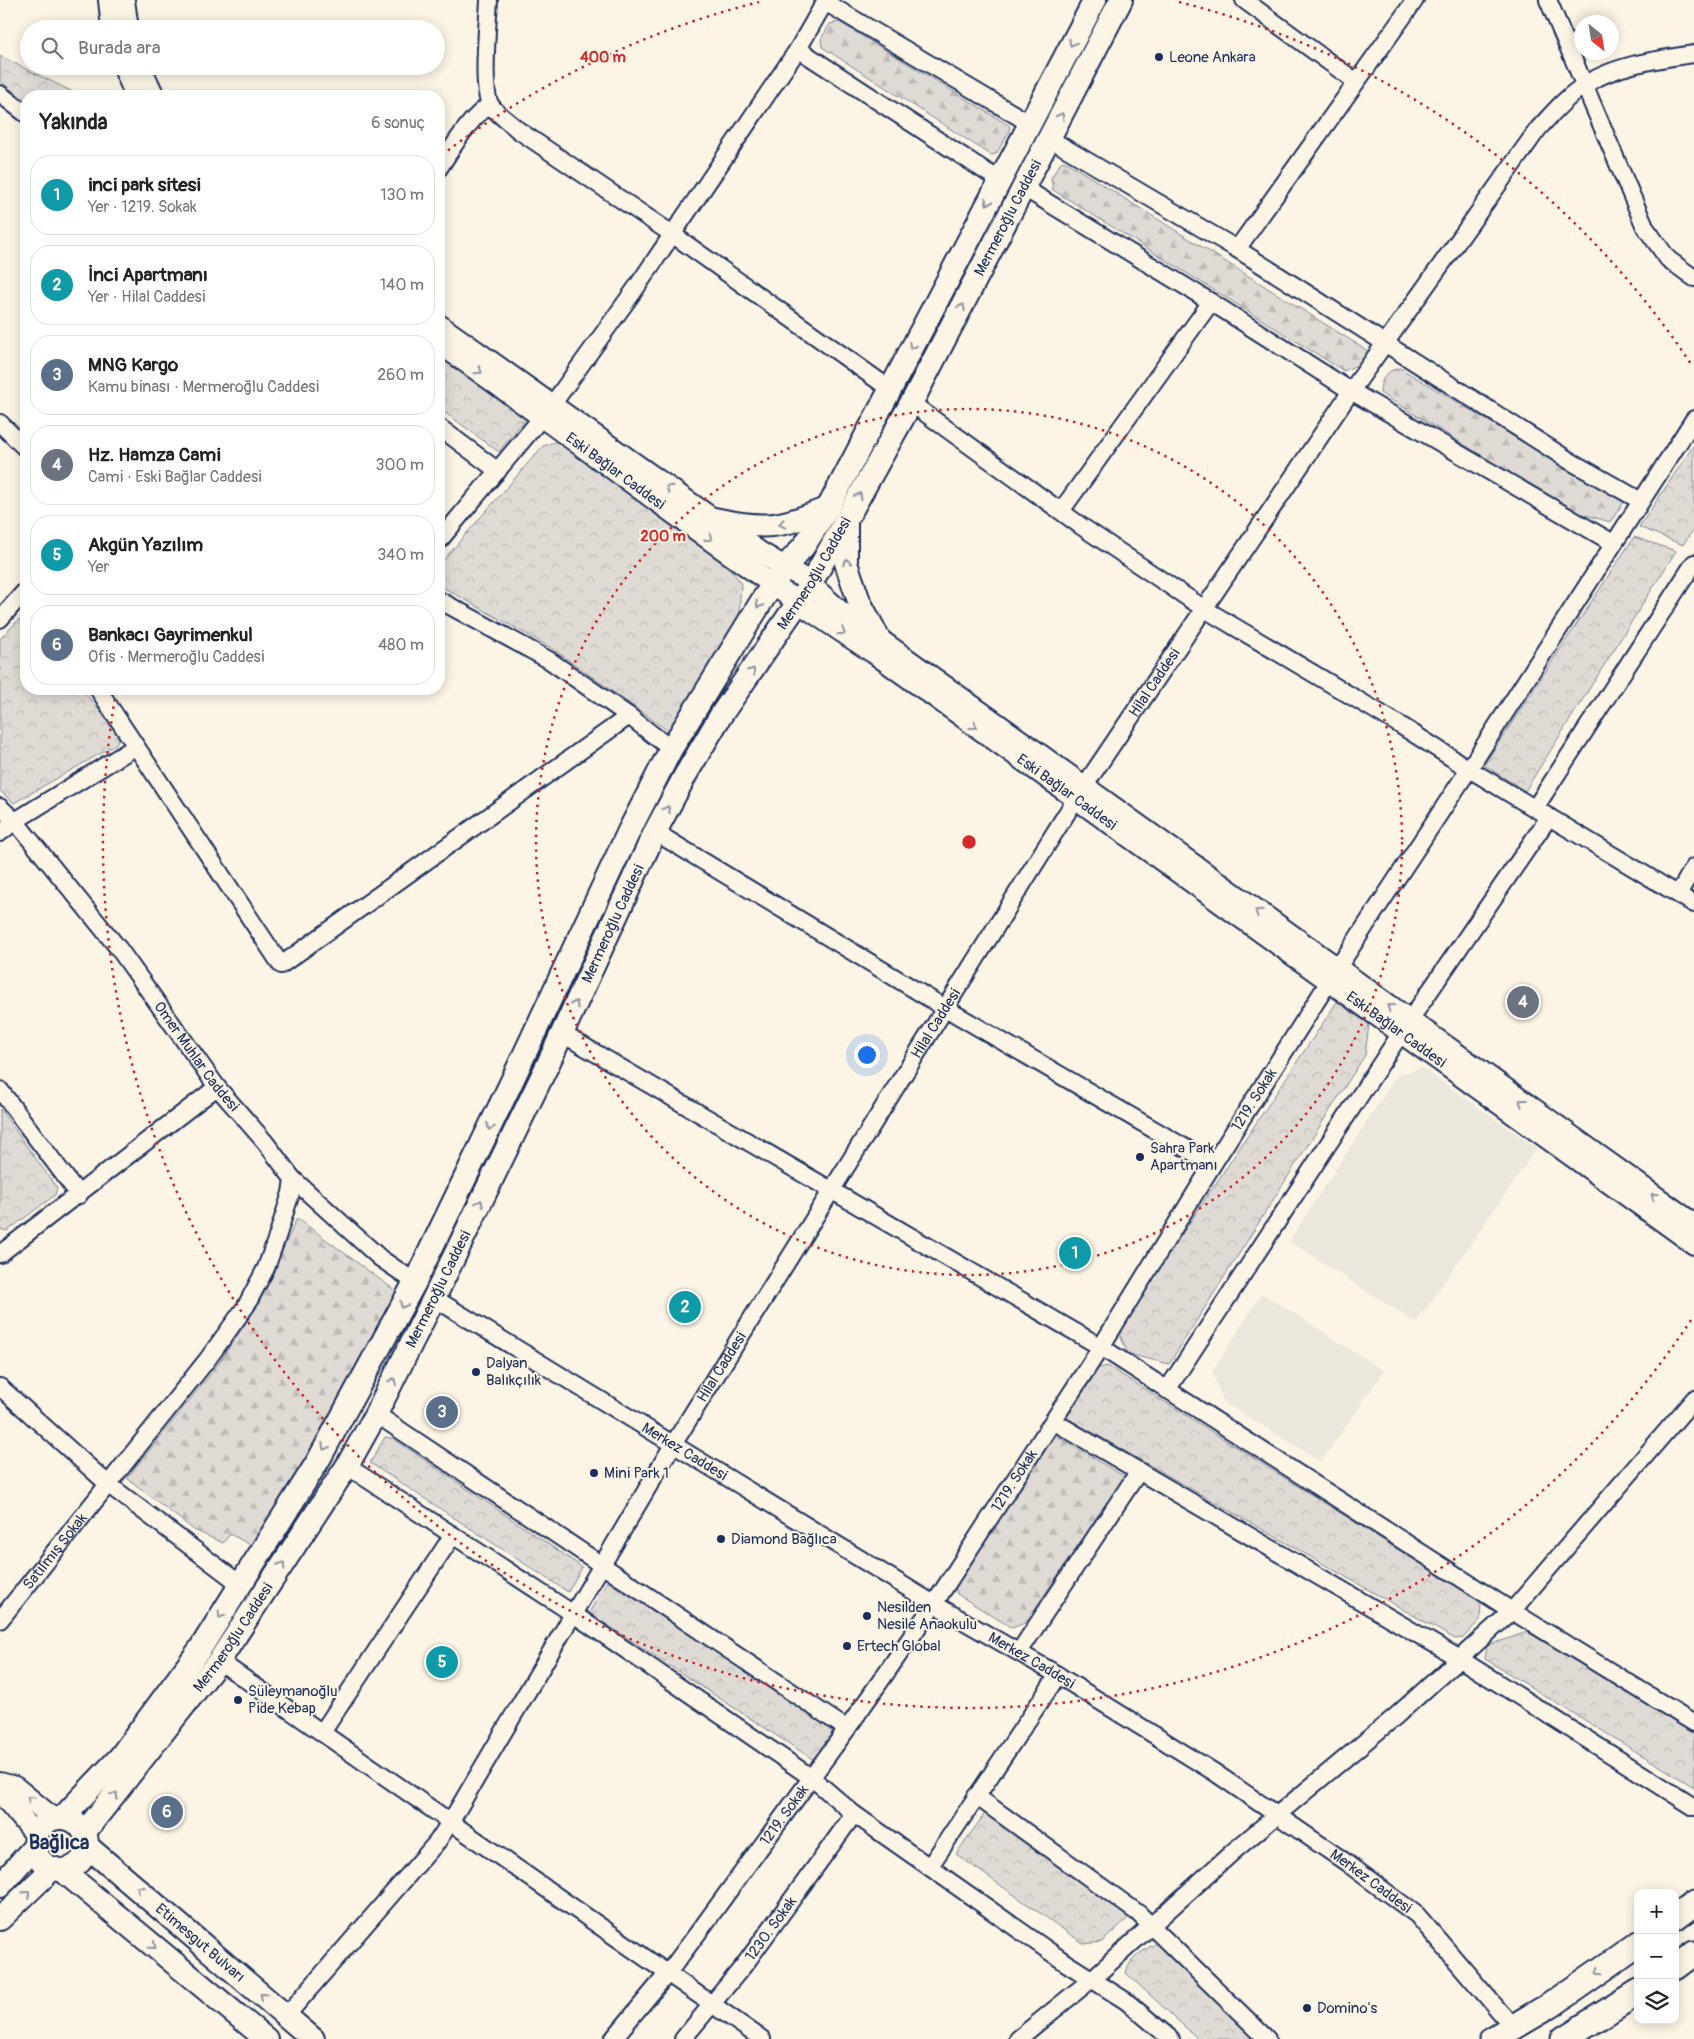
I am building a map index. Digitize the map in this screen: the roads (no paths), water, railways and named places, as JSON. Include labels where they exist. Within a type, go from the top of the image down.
[{"type":"main road","name":"Mermeroğlu Caddesi","points":[[86,1839],[219,1661],[347,1466],[376,1414],[562,1033],[655,832],[721,715],[810,585],[837,514],[890,389],[1095,0]]},
{"type":"main road","name":"Mermeroğlu Caddesi","points":[[58,1819],[120,1756],[200,1648],[318,1460],[415,1282],[629,831],[671,748],[772,585],[804,546],[837,514],[911,403],[1121,0]]},
{"type":"main road","points":[[714,519],[742,525],[771,527],[798,520],[837,514],[846,563],[859,601],[879,639]]},
{"type":"main road","points":[[0,1886],[36,1841],[40,1828],[58,1819],[78,1825],[86,1839],[83,1857],[77,1863],[57,1869],[0,1919]]},
{"type":"main road","name":"Etimesgut Bulvarı","points":[[86,1839],[313,2039]]},
{"type":"main road","points":[[36,1841],[42,1862],[57,1869],[266,2039]]},
{"type":"main road","points":[[1679,1915],[1694,1904]]},
{"type":"main road","points":[[1503,2033],[1551,2005],[1634,1947]]},
{"type":"main road","points":[[1679,1964],[1694,1953]]},
{"type":"main road","points":[[1564,2039],[1634,1995]]},
{"type":"street","points":[[109,0],[111,20]]},
{"type":"street","points":[[124,0],[127,20]]},
{"type":"street","points":[[489,0],[486,74],[490,104],[518,130],[672,234],[890,389]]},
{"type":"street","points":[[1244,0],[1355,81]]},
{"type":"street","points":[[1237,249],[1355,81],[1416,0]]},
{"type":"street","points":[[1548,0],[1650,238],[1668,259],[1694,278]]},
{"type":"street","points":[[445,534],[548,410],[672,234],[798,49],[826,1],[1029,123]]},
{"type":"street","points":[[798,49],[999,180]]},
{"type":"street","points":[[1585,84],[1647,62],[1694,54]]},
{"type":"street","points":[[127,75],[133,90]]},
{"type":"street","points":[[144,75],[151,90]]},
{"type":"street","name":"Hilal Caddesi","points":[[286,2016],[437,1842],[674,1443],[1079,793],[1384,343],[1538,129],[1573,93],[1585,84]]},
{"type":"street","points":[[0,94],[20,109]]},
{"type":"street","points":[[445,159],[470,122],[490,104]]},
{"type":"street","points":[[1050,139],[1237,249],[1570,461],[1641,501]]},
{"type":"street","points":[[1024,188],[1211,302],[1350,391],[1613,543]]},
{"type":"street","points":[[1061,511],[1211,302]]},
{"type":"street","name":"Eski Bağlar Caddesi","points":[[445,330],[772,585],[1079,793],[1334,974],[1694,1244]]},
{"type":"street","name":"Eski Bağlar Caddesi","points":[[445,347],[548,410],[714,519],[758,551],[785,567],[1079,793]]},
{"type":"street","points":[[911,403],[1061,511],[1203,608],[1400,724],[1469,769],[1694,904]]},
{"type":"street","name":"1219. Sokak","points":[[613,2039],[668,1973],[812,1778],[934,1604],[1101,1347],[1213,1164],[1334,974],[1469,769],[1694,419]]},
{"type":"street","points":[[0,423],[20,443]]},
{"type":"street","points":[[445,431],[498,471]]},
{"type":"street","points":[[1534,808],[1694,563]]},
{"type":"street","points":[[0,619],[20,597]]},
{"type":"street","points":[[445,603],[549,660],[671,748]]},
{"type":"street","points":[[102,695],[281,965],[629,716]]},
{"type":"street","points":[[0,833],[15,821],[135,747]]},
{"type":"street","name":"Omer Muhlar Caddesi","points":[[0,806],[15,821],[119,949],[217,1087],[265,1142],[292,1179],[380,1258],[415,1282]]},
{"type":"street","points":[[1167,1390],[1405,1027],[1549,817]]},
{"type":"street","points":[[655,832],[945,1008],[1213,1164]]},
{"type":"street","points":[[1678,894],[1694,867]]},
{"type":"street","points":[[1405,1027],[1694,1224]]},
{"type":"street","points":[[562,1033],[1101,1347],[1512,1611],[1694,1723]]},
{"type":"street","points":[[2,1250],[78,1195],[217,1087]]},
{"type":"street","points":[[0,1090],[78,1195]]},
{"type":"street","name":"Satılmış Sokak","points":[[0,1620],[109,1484],[246,1306],[266,1268],[291,1193],[292,1179]]},
{"type":"street","name":"Merkez Caddesi","points":[[434,1298],[674,1443],[934,1604],[1058,1675],[1214,1772],[1347,1863],[1417,1915],[1503,2033]]},
{"type":"street","points":[[0,1387],[109,1484],[240,1584]]},
{"type":"street","points":[[1018,2039],[1092,1979],[1276,1816],[1396,1716],[1512,1611],[1694,1398]]},
{"type":"street","points":[[376,1414],[847,1729]]},
{"type":"street","points":[[1053,1421],[1460,1659],[1694,1807]]},
{"type":"street","points":[[347,1466],[572,1613],[812,1778],[854,1814],[1126,2001],[1171,2039]]},
{"type":"street","points":[[1019,1652],[1138,1471]]},
{"type":"street","points":[[323,1731],[452,1535]]},
{"type":"street","points":[[219,1661],[323,1731],[762,2039]]},
{"type":"street","points":[[930,1866],[1058,1675]]},
{"type":"street","points":[[36,1841],[5,1798],[1,1784],[15,1787],[58,1819]]},
{"type":"street","points":[[976,1796],[1129,1905],[1267,2039]]},
{"type":"street","name":"1230. Sokak","points":[[684,2039],[745,1964],[854,1814]]},
{"type":"place","name":"Leone Ankara","points":[[1159,57]]},
{"type":"place","name":"Hz. Hamza Cami","points":[[1523,1002]]},
{"type":"place","name":"Sahra Park Apartmanı","points":[[1140,1157]]},
{"type":"place","name":"inci park sitesi","points":[[1075,1253]]},
{"type":"place","name":"İnci Apartmanı","points":[[685,1307]]},
{"type":"place","name":"Dalyan Balıkçılık","points":[[476,1372]]},
{"type":"place","name":"MNG Kargo","points":[[442,1412]]},
{"type":"place","name":"Mini Park 1","points":[[594,1473]]},
{"type":"place","name":"Diamond Bağlıca","points":[[721,1539]]},
{"type":"place","name":"Nesilden Nesile Anaokulu","points":[[867,1616]]},
{"type":"place","name":"Ertech Global","points":[[847,1646]]},
{"type":"place","name":"Akgün Yazılım","points":[[442,1662]]},
{"type":"place","name":"Süleymanoğlu Pide Kebap","points":[[238,1700]]},
{"type":"place","name":"Bankacı Gayrimenkul","points":[[167,1812]]},
{"type":"place","name":"Domino's","points":[[1307,2008]]},
{"type":"district","name":"Bağlıca","points":[[59,1842]]}]
